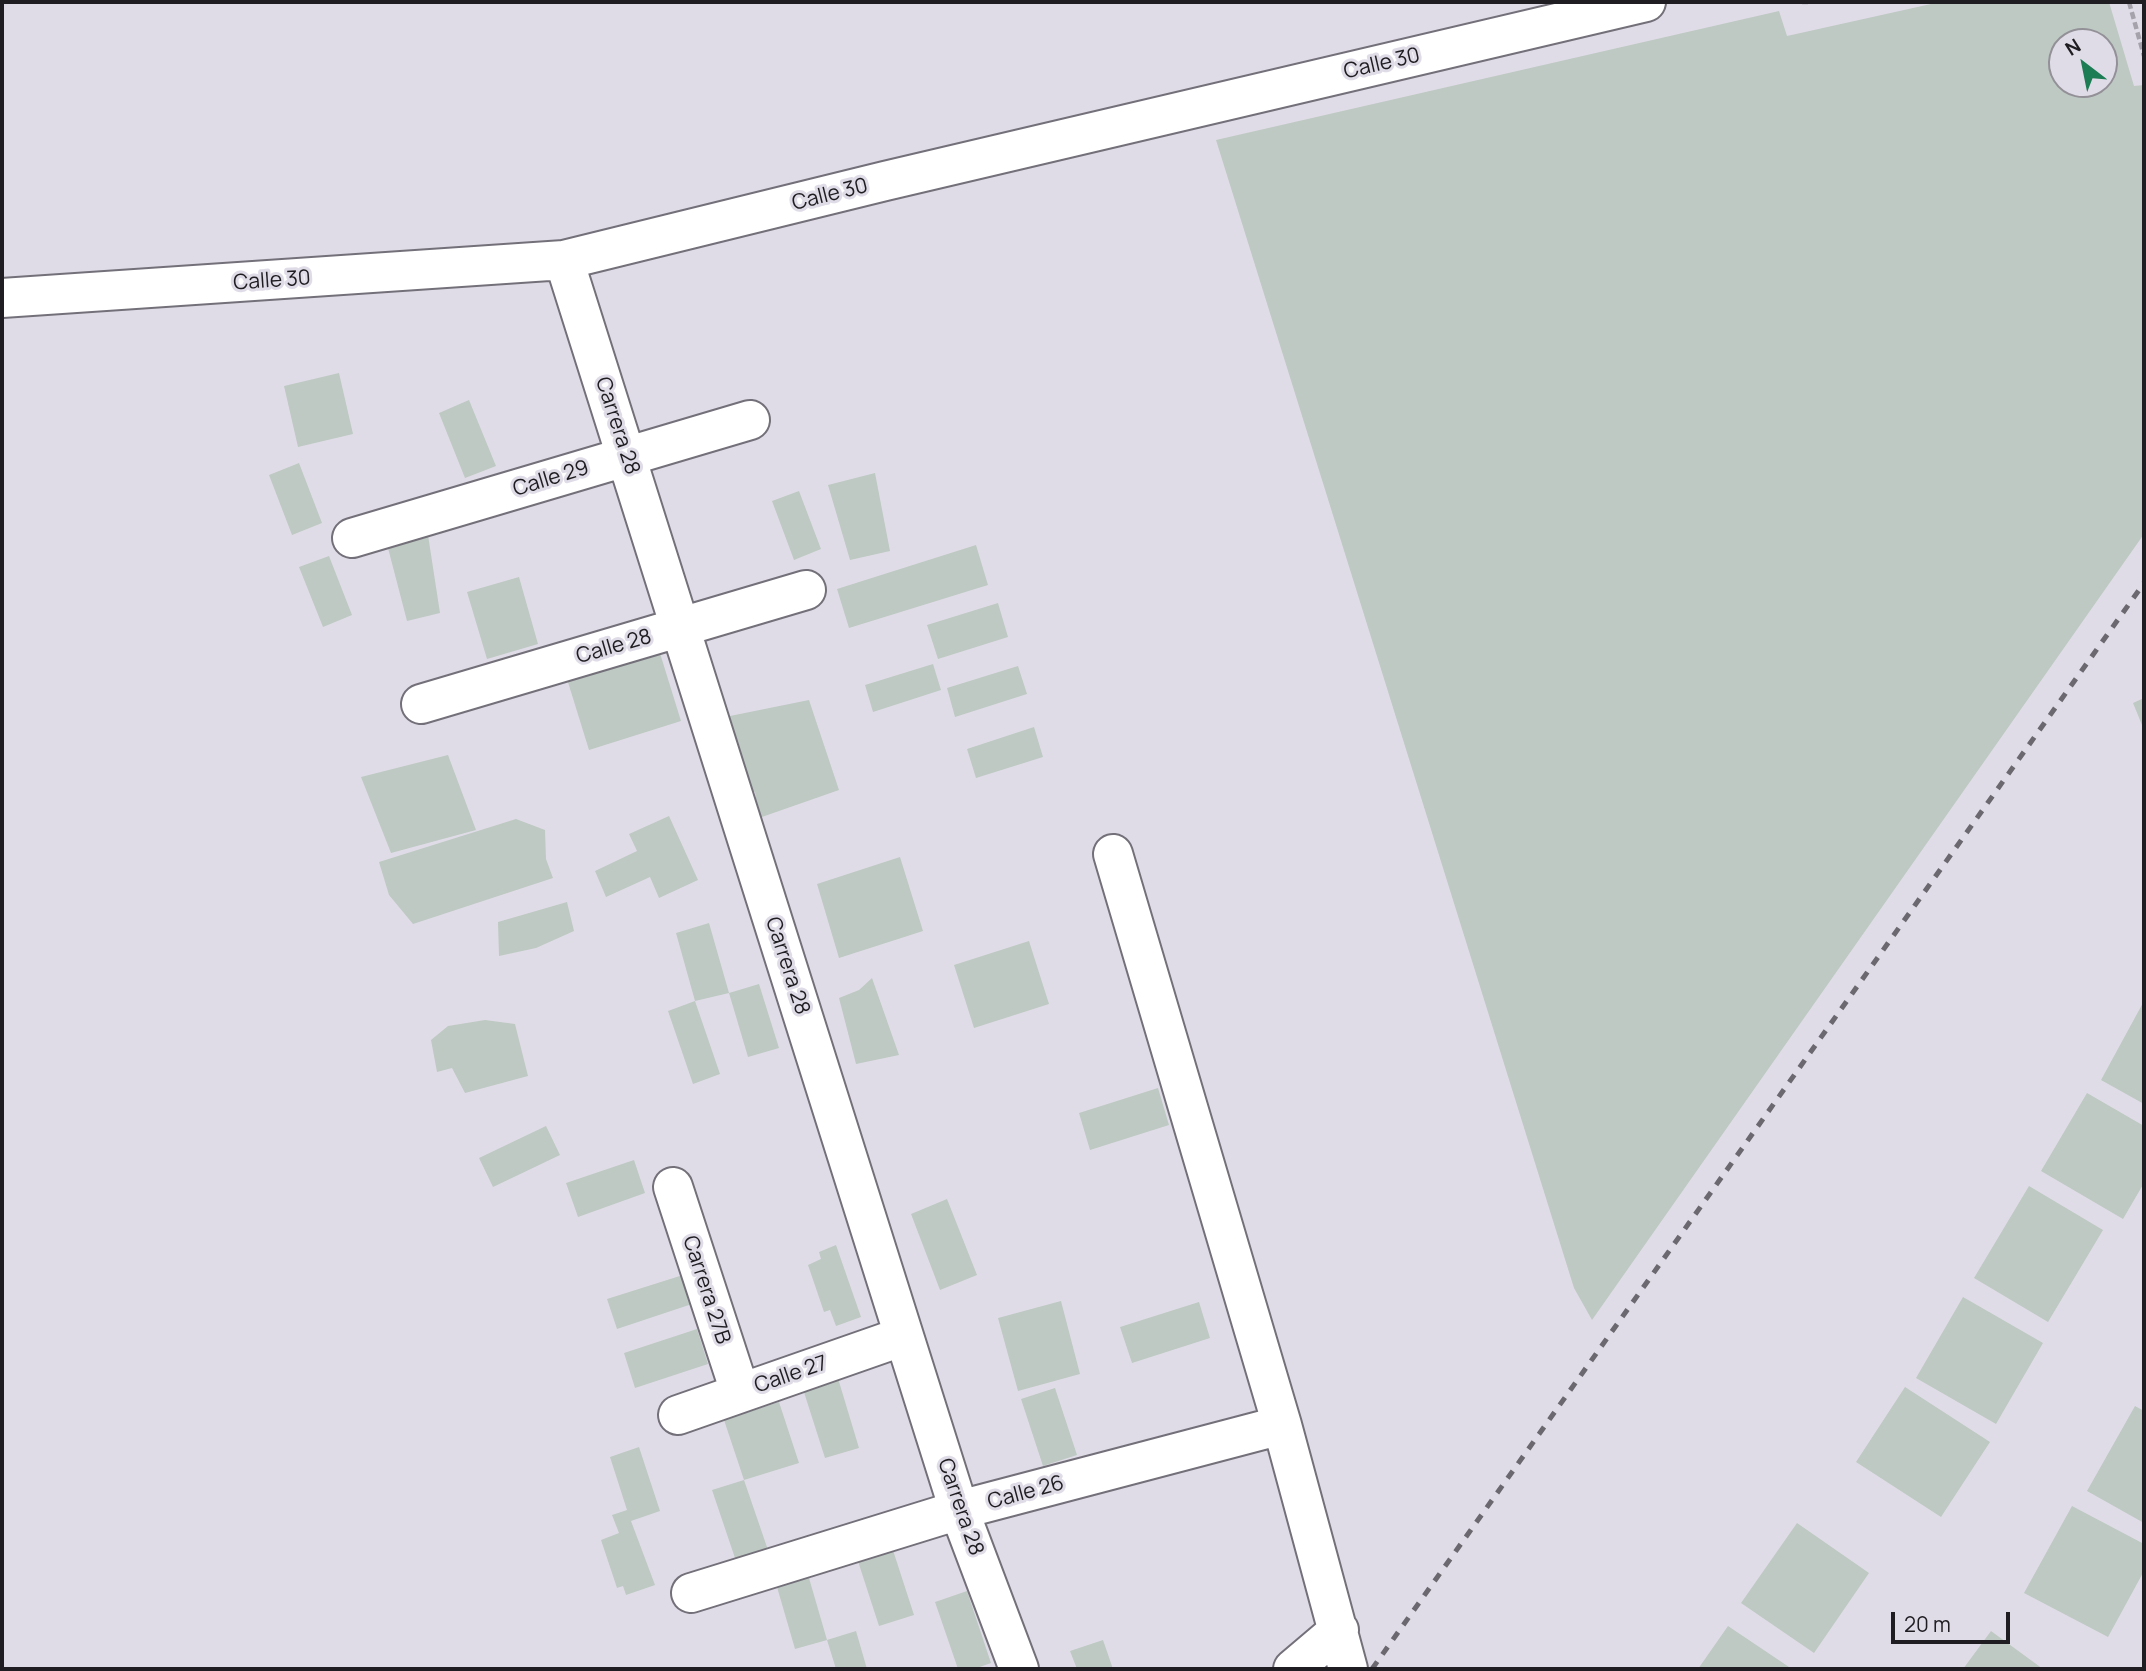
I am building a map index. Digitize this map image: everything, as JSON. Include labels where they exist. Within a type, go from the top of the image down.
[{"type":"street","name":"Calle 30","points":[[2,298],[564,260],[885,181],[1646,2]]},
{"type":"street","name":"Carrera 28","points":[[564,260],[959,1510],[1019,1669]]},
{"type":"street","name":"Calle 29","points":[[352,538],[750,420]]},
{"type":"street","name":"Calle 28","points":[[421,704],[806,590]]},
{"type":"street","points":[[1113,854],[1282,1425],[1348,1669]]},
{"type":"street","name":"Carrera 27B","points":[[673,1187],[740,1392]]},
{"type":"street","name":"Calle 27","points":[[678,1415],[904,1336]]},
{"type":"street","name":"Calle 26","points":[[691,1594],[959,1510],[1282,1425]]},
{"type":"street","points":[[1293,1669],[1339,1630]]},
{"type":"path","points":[[1802,2],[1808,2]]},
{"type":"path","points":[[2129,2],[2144,56]]},
{"type":"building","points":[[1940,2],[2109,2],[2117,28],[2048,28],[2048,98],[2118,98],[2118,32],[2134,86],[2144,85],[2144,534],[1592,1320],[1574,1288],[1216,140],[1779,11],[1787,36]]},
{"type":"building","points":[[339,373],[353,434],[298,447],[284,386]]},
{"type":"building","points":[[469,400],[496,466],[465,478],[439,413]]},
{"type":"building","points":[[299,463],[322,523],[292,535],[269,475]]},
{"type":"building","points":[[875,473],[890,551],[850,560],[828,485]]},
{"type":"building","points":[[799,491],[821,549],[794,560],[772,501]]},
{"type":"building","points":[[428,535],[440,613],[407,621],[388,548]]},
{"type":"building","points":[[976,545],[988,585],[849,628],[837,589]]},
{"type":"building","points":[[329,556],[352,615],[323,627],[299,567]]},
{"type":"building","points":[[519,577],[538,644],[487,659],[467,592]]},
{"type":"building","points":[[998,603],[1008,637],[938,659],[927,625]]},
{"type":"building","points":[[659,650],[681,721],[589,750],[567,679]]},
{"type":"building","points":[[933,664],[941,690],[873,712],[865,685]]},
{"type":"building","points":[[1018,666],[1027,694],[955,717],[947,688]]},
{"type":"building","points":[[2144,698],[2144,730],[2133,703]]},
{"type":"building","points":[[809,700],[839,790],[759,818],[755,792],[740,788],[725,717]]},
{"type":"building","points":[[1034,727],[1043,757],[976,778],[967,749]]},
{"type":"building","points":[[448,755],[476,830],[391,853],[361,777]]},
{"type":"building","points":[[669,816],[698,880],[659,898],[650,877],[606,897],[595,871],[637,851],[629,834]]},
{"type":"building","points":[[516,819],[545,830],[546,859],[553,878],[413,924],[389,895],[379,862]]},
{"type":"building","points":[[900,857],[923,931],[839,958],[817,884]]},
{"type":"building","points":[[567,902],[574,931],[536,948],[499,956],[498,922]]},
{"type":"building","points":[[709,923],[729,993],[695,1001],[676,933]]},
{"type":"building","points":[[1029,941],[1049,1004],[974,1028],[954,965]]},
{"type":"building","points":[[872,978],[899,1055],[856,1064],[839,998],[859,990]]},
{"type":"building","points":[[759,984],[779,1048],[748,1057],[729,993]]},
{"type":"building","points":[[695,1001],[720,1074],[693,1084],[668,1011]]},
{"type":"building","points":[[2144,1001],[2144,1104],[2101,1080]]},
{"type":"building","points":[[485,1020],[515,1024],[528,1076],[465,1093],[452,1068],[437,1072],[431,1040],[448,1026]]},
{"type":"building","points":[[1158,1088],[1169,1125],[1090,1150],[1079,1113]]},
{"type":"building","points":[[2087,1093],[2144,1126],[2144,1183],[2123,1219],[2041,1171]]},
{"type":"building","points":[[546,1126],[560,1155],[493,1187],[479,1158]]},
{"type":"building","points":[[634,1160],[645,1193],[578,1217],[566,1183]]},
{"type":"building","points":[[2029,1186],[2103,1230],[2048,1322],[1974,1278]]},
{"type":"building","points":[[947,1199],[977,1275],[940,1290],[911,1214]]},
{"type":"building","points":[[836,1245],[861,1317],[836,1326],[830,1310],[824,1312],[808,1265],[821,1259],[819,1252]]},
{"type":"building","points":[[683,1275],[692,1304],[617,1329],[607,1299]]},
{"type":"building","points":[[1963,1297],[2043,1343],[1996,1424],[1916,1378]]},
{"type":"building","points":[[1061,1301],[1080,1374],[1018,1391],[998,1318]]},
{"type":"building","points":[[1199,1302],[1210,1338],[1132,1363],[1120,1327]]},
{"type":"building","points":[[697,1329],[708,1364],[635,1388],[624,1353]]},
{"type":"building","points":[[837,1375],[859,1448],[825,1458],[802,1386]]},
{"type":"building","points":[[1905,1387],[1990,1442],[1941,1517],[1856,1462]]},
{"type":"building","points":[[1055,1388],[1077,1455],[1043,1466],[1021,1399]]},
{"type":"building","points":[[779,1402],[799,1463],[744,1480],[724,1420]]},
{"type":"building","points":[[2135,1406],[2144,1411],[2144,1523],[2087,1491]]},
{"type":"building","points":[[639,1447],[660,1511],[631,1521],[655,1585],[626,1595],[623,1586],[617,1588],[601,1540],[619,1533],[612,1515],[627,1510],[610,1457]]},
{"type":"building","points":[[744,1480],[769,1553],[737,1564],[712,1490]]},
{"type":"building","points":[[2072,1506],[2144,1544],[2144,1571],[2108,1637],[2024,1593]]},
{"type":"building","points":[[1797,1523],[1869,1573],[1814,1653],[1741,1603]]},
{"type":"building","points":[[890,1541],[914,1615],[879,1626],[855,1552]]},
{"type":"building","points":[[809,1578],[827,1640],[795,1649],[777,1587]]},
{"type":"building","points":[[967,1591],[991,1663],[974,1669],[958,1669],[935,1602]]},
{"type":"building","points":[[1728,1626],[1792,1669],[1698,1669]]},
{"type":"building","points":[[856,1631],[867,1669],[836,1669],[827,1640]]},
{"type":"building","points":[[1991,1631],[2043,1669],[1963,1669]]},
{"type":"building","points":[[1103,1640],[1113,1669],[1077,1669],[1070,1651]]},
{"type":"railway","points":[[1372,1669],[2144,583]]}]
